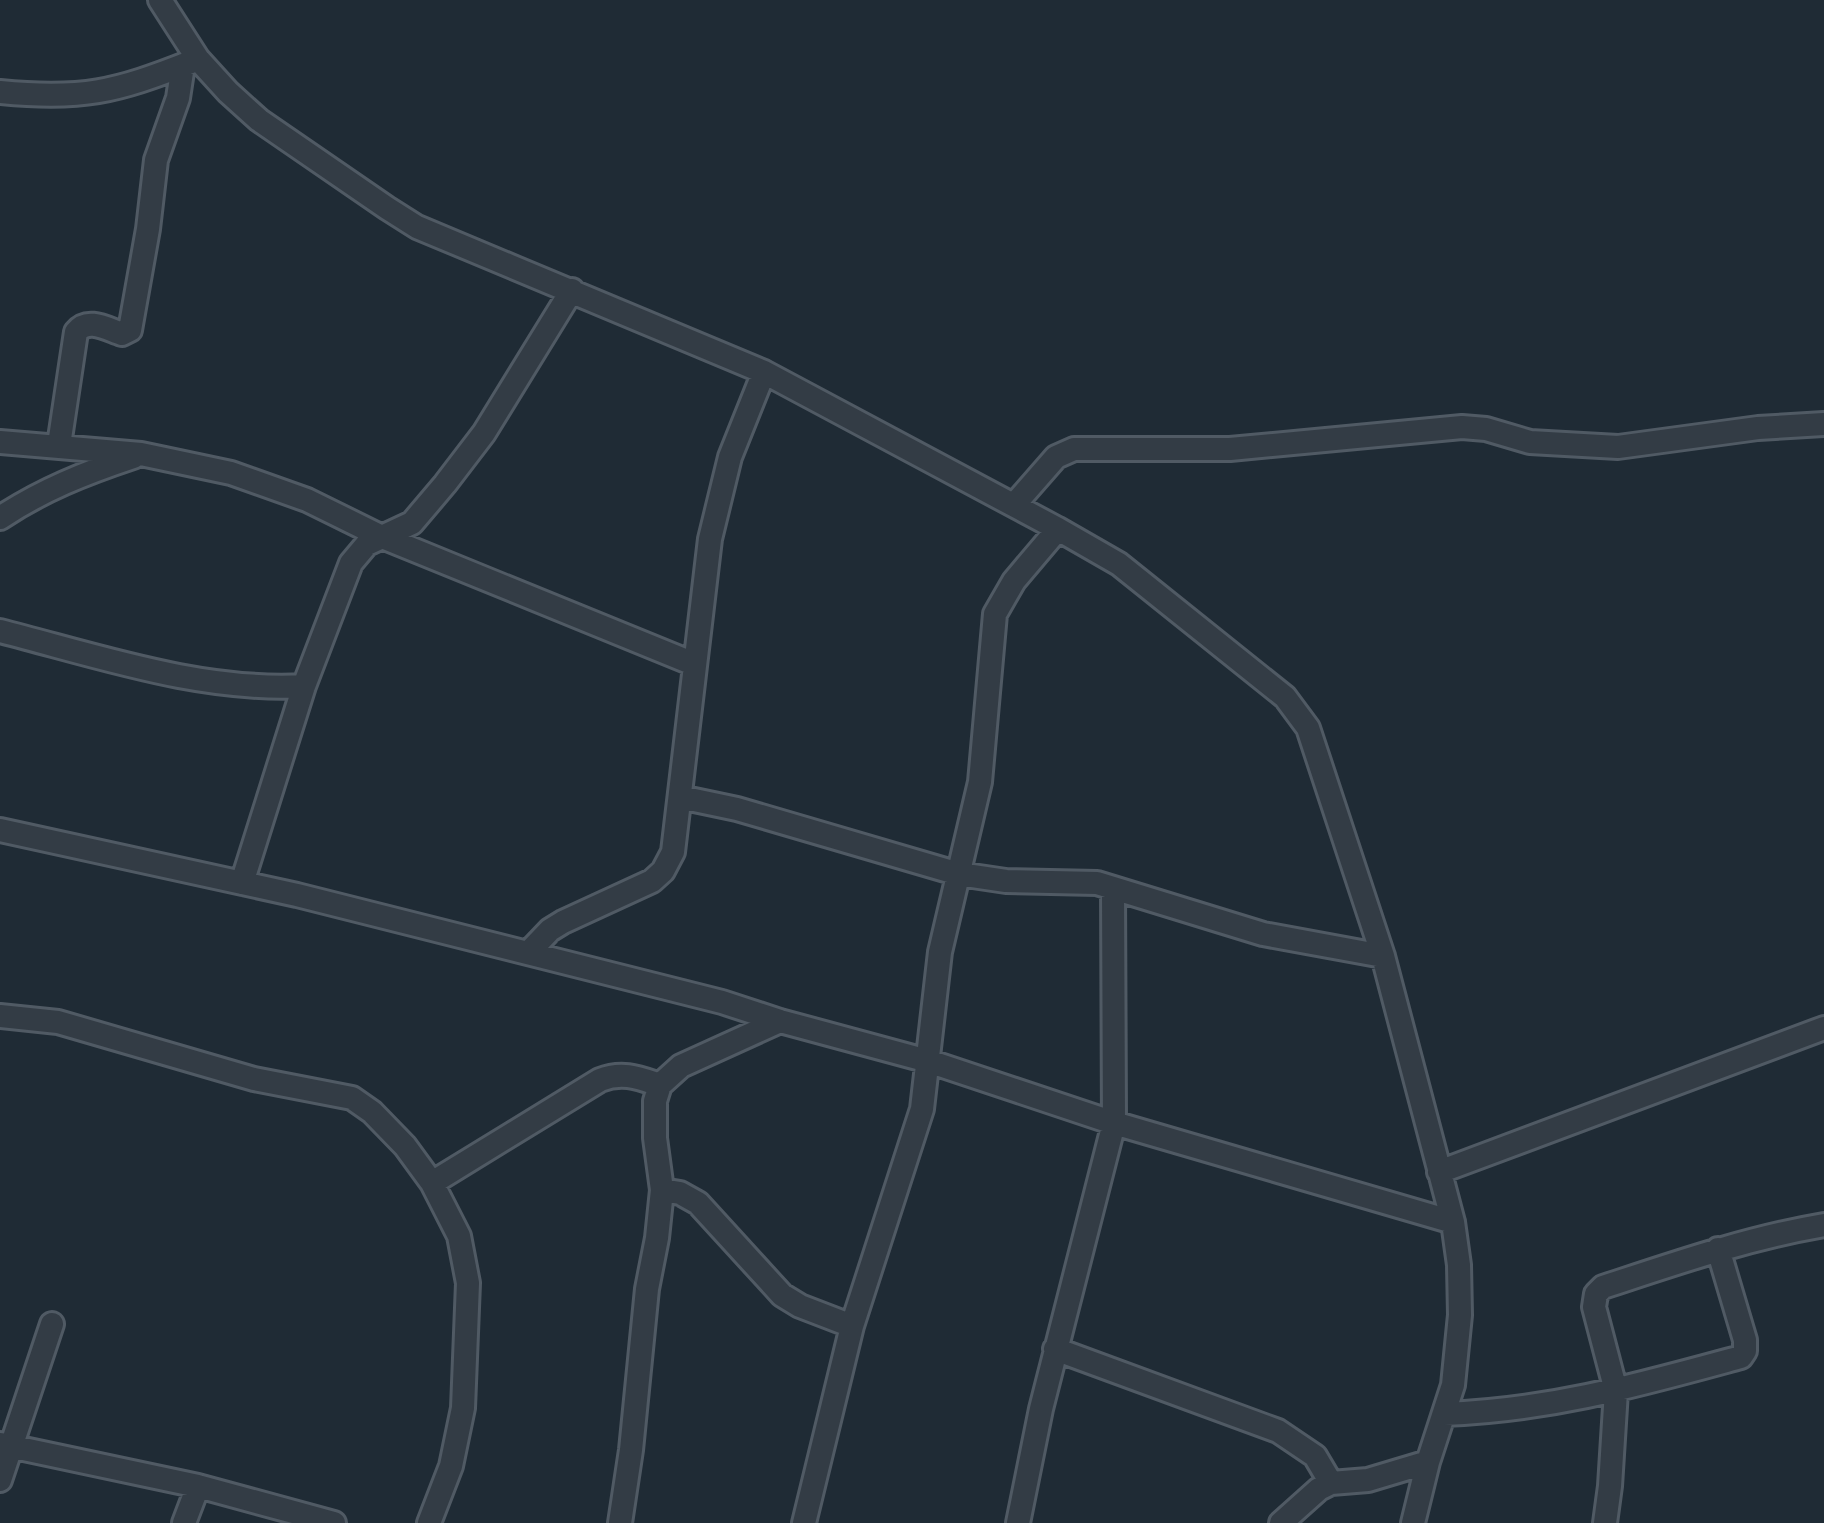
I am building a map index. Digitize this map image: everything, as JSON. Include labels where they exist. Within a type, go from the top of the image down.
[{"type":"street","points":[[160,0],[190,62],[259,120],[417,227],[764,372],[1014,505],[1120,564],[1285,697],[1308,728],[1383,956],[1452,1222],[1459,1264],[1460,1315],[1453,1385],[1413,1523]]},
{"type":"street","points":[[0,92],[47,96],[109,92],[190,62]]},
{"type":"street","points":[[59,445],[76,332],[90,324],[122,334],[130,330],[156,160],[190,62]]},
{"type":"street","points":[[242,883],[304,686],[351,563],[367,544],[412,522],[445,484],[484,433],[572,290]]},
{"type":"street","points":[[529,952],[562,922],[652,880],[664,871],[673,852],[702,589],[718,503],[730,458],[764,372]]},
{"type":"street","points":[[1014,505],[1056,457],[1074,450],[1230,449],[1462,428],[1486,428],[1530,442],[1618,447],[1758,428],[1824,424]]},
{"type":"street","points":[[0,442],[141,454],[231,473],[307,500],[380,536],[694,664]]},
{"type":"street","points":[[0,518],[66,481],[141,454]]},
{"type":"street","points":[[804,1523],[852,1326],[916,1127],[940,952],[980,782],[995,614],[1014,581],[1058,529]]},
{"type":"street","points":[[0,631],[158,670],[245,686],[304,686]]},
{"type":"street","points":[[680,798],[737,809],[959,874],[1006,881],[1079,880],[1263,934],[1383,956]]},
{"type":"street","points":[[0,830],[242,883],[722,1002],[928,1060],[1114,1124],[1452,1222]]},
{"type":"street","points":[[1018,1523],[1055,1349],[1114,1124],[1113,888]]},
{"type":"street","points":[[0,1016],[58,1022],[254,1079],[352,1098],[372,1112],[405,1146],[432,1183],[459,1236],[468,1283],[463,1408],[451,1466],[429,1523]]},
{"type":"street","points":[[620,1523],[662,1190],[655,1100],[660,1086],[681,1066],[780,1021]]},
{"type":"street","points":[[1439,1172],[1824,1028]]},
{"type":"street","points":[[432,1183],[614,1074],[630,1075],[660,1086]]},
{"type":"street","points":[[662,1190],[680,1193],[698,1203],[782,1295],[852,1326]]},
{"type":"street","points":[[1605,1523],[1616,1390],[1594,1307],[1596,1294],[1603,1287],[1718,1249],[1764,1235],[1824,1224]]},
{"type":"street","points":[[1444,1414],[1551,1405],[1741,1357],[1745,1340],[1718,1249]]},
{"type":"street","points":[[0,1480],[7,1445],[52,1324]]},
{"type":"street","points":[[1055,1349],[1278,1431],[1315,1456],[1331,1483]]},
{"type":"street","points":[[7,1445],[198,1486],[334,1523]]},
{"type":"street","points":[[1280,1523],[1331,1483],[1368,1480],[1428,1462]]},
{"type":"street","points":[[184,1523],[198,1486]]}]
